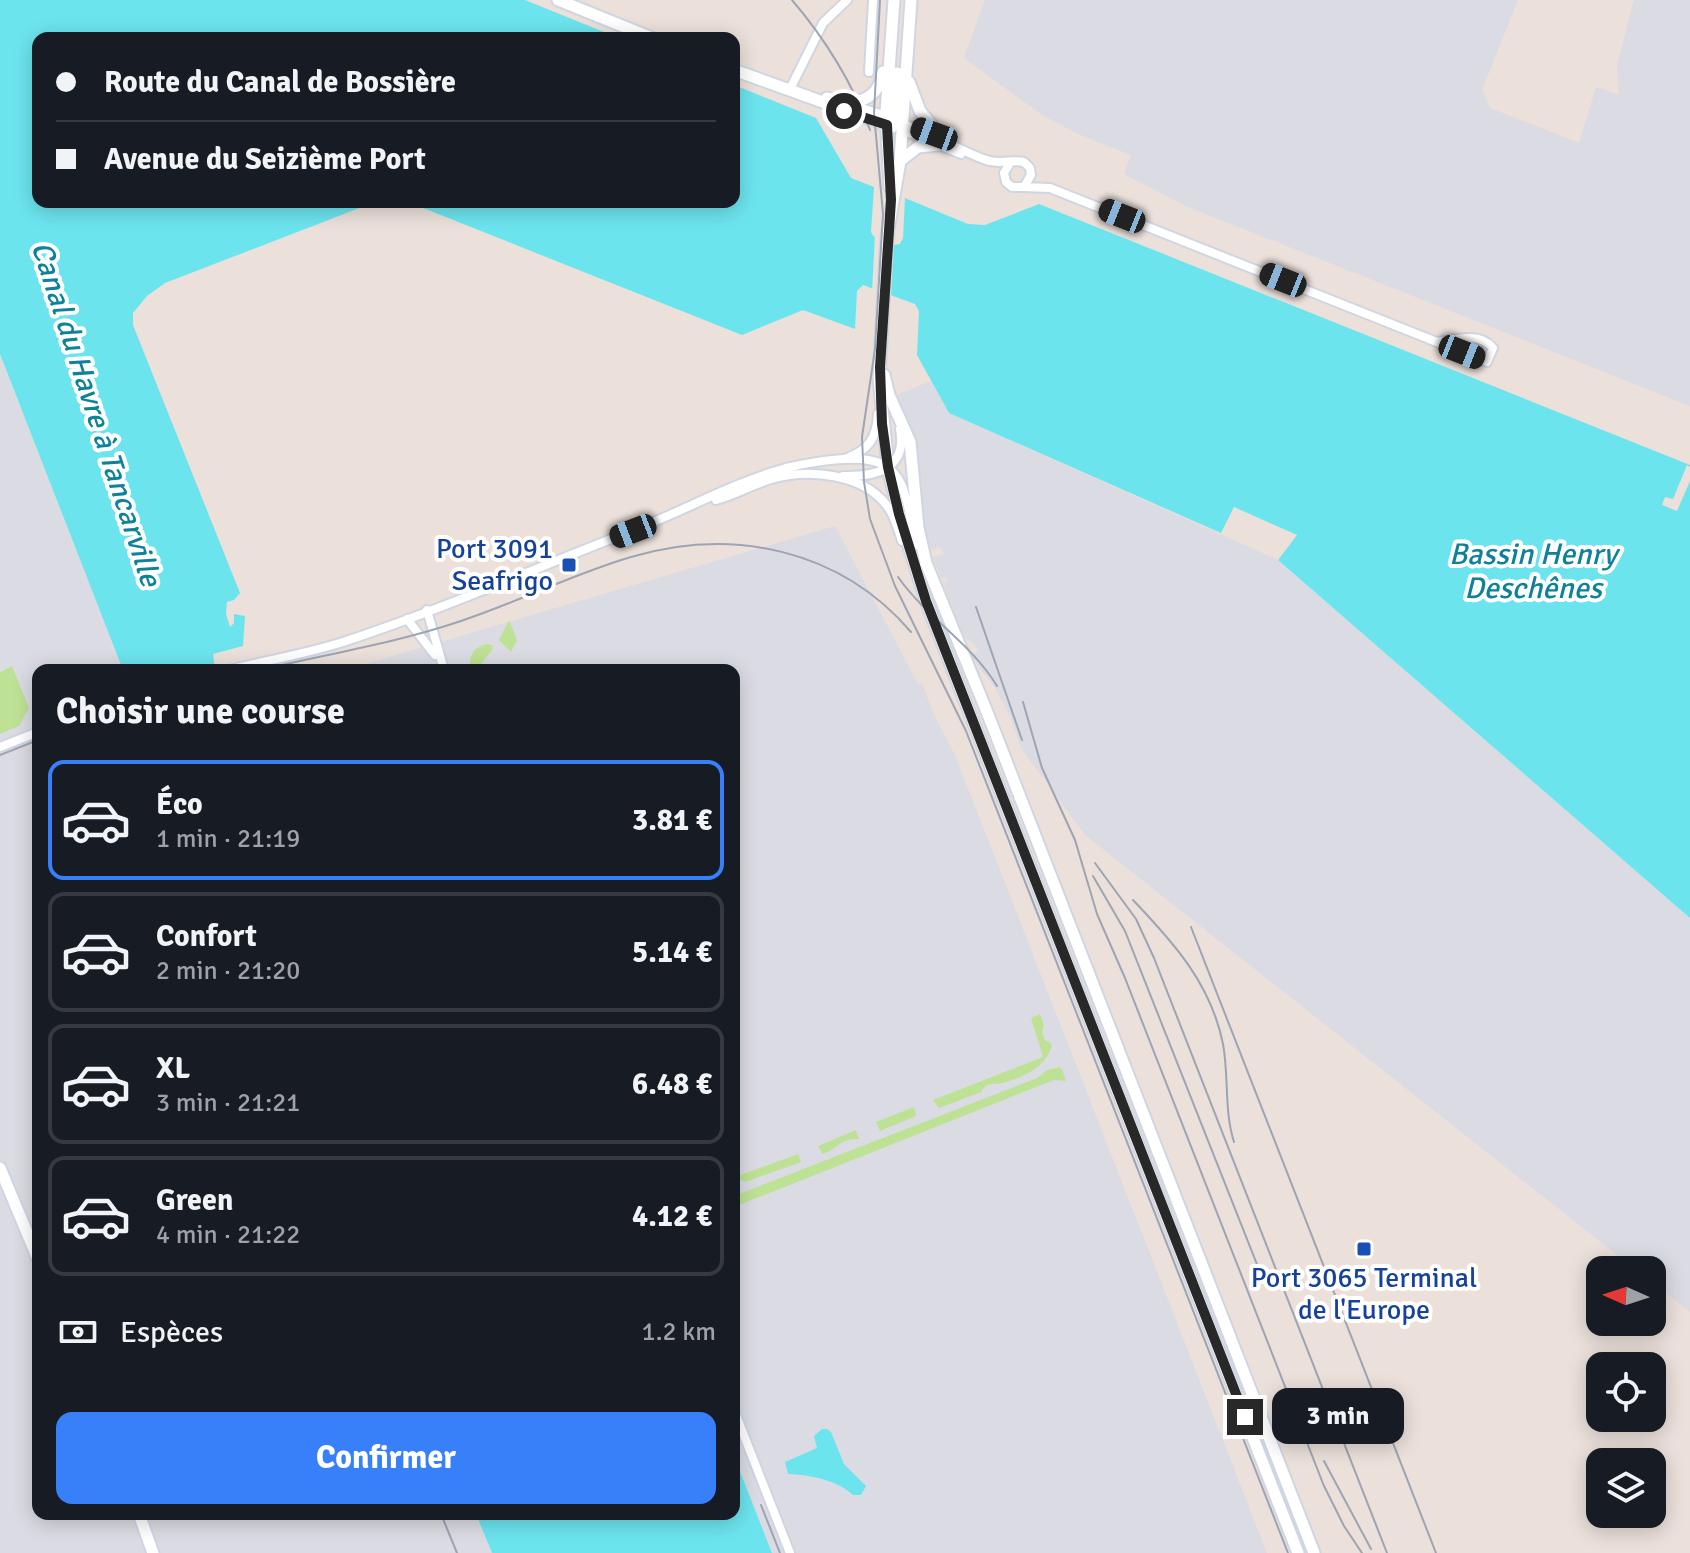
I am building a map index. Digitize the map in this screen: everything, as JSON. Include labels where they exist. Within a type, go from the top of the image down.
[{"type":"main road","points":[[558,0],[637,32]]},
{"type":"main road","points":[[841,102],[858,102],[881,85],[888,0]]},
{"type":"main road","points":[[896,0],[894,162],[879,378],[888,467],[899,514],[926,601],[1298,1553]]},
{"type":"main road","points":[[895,123],[907,67],[911,0]]},
{"type":"main road","points":[[894,162],[918,147],[942,144],[915,100],[907,67]]},
{"type":"main road","points":[[740,72],[895,123]]},
{"type":"main road","points":[[793,91],[841,102],[895,123]]},
{"type":"main road","points":[[793,91],[875,128],[894,162]]},
{"type":"main road","points":[[881,354],[889,395],[910,442],[918,528],[926,563],[1314,1553]]},
{"type":"main road","points":[[0,1168],[32,1245]]},
{"type":"main road","points":[[141,1520],[153,1553]]},
{"type":"street","points":[[793,91],[823,23],[847,0]]},
{"type":"street","points":[[869,72],[873,0]]},
{"type":"street","points":[[895,123],[982,162],[1012,187],[1050,188],[1487,362],[1493,348],[1488,342],[1468,337],[1437,342]]},
{"type":"street","points":[[942,144],[984,159],[1024,162],[1050,188]]},
{"type":"street","points":[[1004,178],[1010,163]]},
{"type":"street","points":[[1024,187],[1030,180],[1031,171]]},
{"type":"street","points":[[696,505],[776,471],[837,460],[862,451],[873,440],[878,420],[879,378]]},
{"type":"street","points":[[250,664],[337,644],[696,505],[785,476],[867,476],[888,467],[895,460],[901,443],[896,412]]},
{"type":"street","points":[[837,460],[870,460],[888,467],[899,481],[914,536],[926,563]]},
{"type":"street","points":[[826,475],[853,482],[881,500],[891,512],[926,601]]},
{"type":"street","points":[[427,610],[441,664]]},
{"type":"street","points":[[407,619],[441,664]]},
{"type":"street","points":[[0,747],[32,734]]},
{"type":"street","points":[[740,1425],[790,1553]]},
{"type":"shaded area","points":[[985,0],[1518,0],[1482,90],[1490,108],[1579,143],[1596,87],[1619,95],[1617,65],[1634,0],[1690,0],[1690,406],[1186,206],[1124,174],[1131,155],[1076,133],[1042,115],[964,58]]},
{"type":"shaded area","points":[[0,354],[121,664],[32,664],[32,1520],[478,1520],[492,1553],[0,1553]]},
{"type":"shaded area","points":[[931,381],[949,413],[1278,560],[1690,918],[1690,1312],[1666,1293],[1666,1256],[1618,1256],[1085,835],[1021,748],[1010,716],[994,686],[971,657],[979,649],[964,636],[943,583],[948,581],[946,577],[941,578],[933,557],[944,554],[940,547],[930,550],[924,532],[918,452],[894,396]]},
{"type":"shaded area","points":[[835,526],[918,684],[922,683],[933,713],[955,755],[1267,1553],[772,1553],[740,1471],[740,664],[365,664]]},
{"type":"green space","points":[[509,620],[517,640],[511,652],[499,640]]},
{"type":"green space","points":[[493,646],[481,664],[470,664],[473,652],[479,647]]},
{"type":"green space","points":[[12,666],[29,708],[19,726],[0,734],[0,672]]},
{"type":"green space","points":[[1040,1014],[1045,1040],[1052,1044],[1046,1059],[1034,1070],[1019,1077],[988,1085],[981,1092],[939,1108],[933,1100],[1043,1057],[1031,1018]]},
{"type":"green space","points":[[1059,1067],[1066,1081],[1054,1080],[740,1205],[740,1194],[1037,1078],[1047,1070]]},
{"type":"green space","points":[[914,1107],[916,1116],[880,1131],[876,1122]]},
{"type":"green space","points":[[856,1130],[859,1139],[844,1142],[823,1154],[818,1146]]},
{"type":"green space","points":[[798,1154],[801,1162],[745,1182],[740,1180],[740,1175]]},
{"type":"water","name":"Canal du Havre à Tancarville","points":[[0,0],[525,0],[604,32],[32,32],[32,208],[359,208],[165,283],[147,296],[133,313],[133,325],[240,593],[227,602],[226,614],[230,627],[234,623],[234,614],[245,616],[243,646],[213,654],[214,664],[121,664],[0,354]]},
{"type":"water","name":"Bassin Henry Deschênes","points":[[740,87],[816,118],[851,178],[874,187],[871,232],[883,242],[900,244],[903,238],[905,198],[968,224],[985,225],[1039,204],[1690,465],[1690,918],[1278,560],[1297,535],[1234,507],[1221,533],[949,413],[917,355],[919,311],[915,304],[863,285],[857,291],[855,329],[803,310],[742,335],[423,208],[740,208]]},
{"type":"water","points":[[822,1429],[831,1432],[844,1464],[866,1486],[861,1495],[853,1495],[823,1479],[788,1474],[785,1462],[817,1448],[814,1436]]},
{"type":"water","points":[[740,1471],[772,1553],[492,1553],[478,1520],[740,1520]]},
{"type":"pier","points":[[875,235],[893,240],[890,299],[872,292]]},
{"type":"pier","points":[[1687,465],[1690,467],[1690,481],[1677,511],[1662,505],[1665,497],[1673,499]]},
{"type":"railway","points":[[792,0],[837,62],[870,130]]},
{"type":"railway","points":[[880,0],[874,113],[883,214],[875,349],[862,437],[870,519],[895,586],[966,731],[1288,1553]]},
{"type":"railway","points":[[288,664],[436,629],[631,557],[669,548],[708,544],[783,552],[818,564],[852,581],[883,604],[911,632]]},
{"type":"railway","points":[[898,577],[975,657],[997,686]]},
{"type":"railway","points":[[976,607],[1022,740]]},
{"type":"railway","points":[[1023,702],[1042,768],[1075,840],[1097,914],[1125,978],[1324,1486],[1362,1553]]},
{"type":"railway","points":[[0,755],[32,742]]},
{"type":"railway","points":[[1095,863],[1136,919],[1154,958],[1387,1553]]},
{"type":"railway","points":[[1093,876],[1125,931],[1262,1277]]},
{"type":"railway","points":[[1133,900],[1189,966],[1210,1002],[1223,1044],[1234,1142]]},
{"type":"railway","points":[[1191,927],[1436,1553]]},
{"type":"railway","points":[[1324,1461],[1371,1549]]},
{"type":"railway","points":[[761,1505],[780,1553]]},
{"type":"railway","points":[[443,1520],[457,1553]]},
{"type":"place","name":"Port 3091 Seafrigo","points":[[569,565]]},
{"type":"place","name":"Port 3065 Terminal de l'Europe","points":[[1364,1249]]},
{"type":"route","points":[[844,111],[887,125],[891,200],[879,378],[888,467],[899,514],[926,601],[1245,1417]]}]
